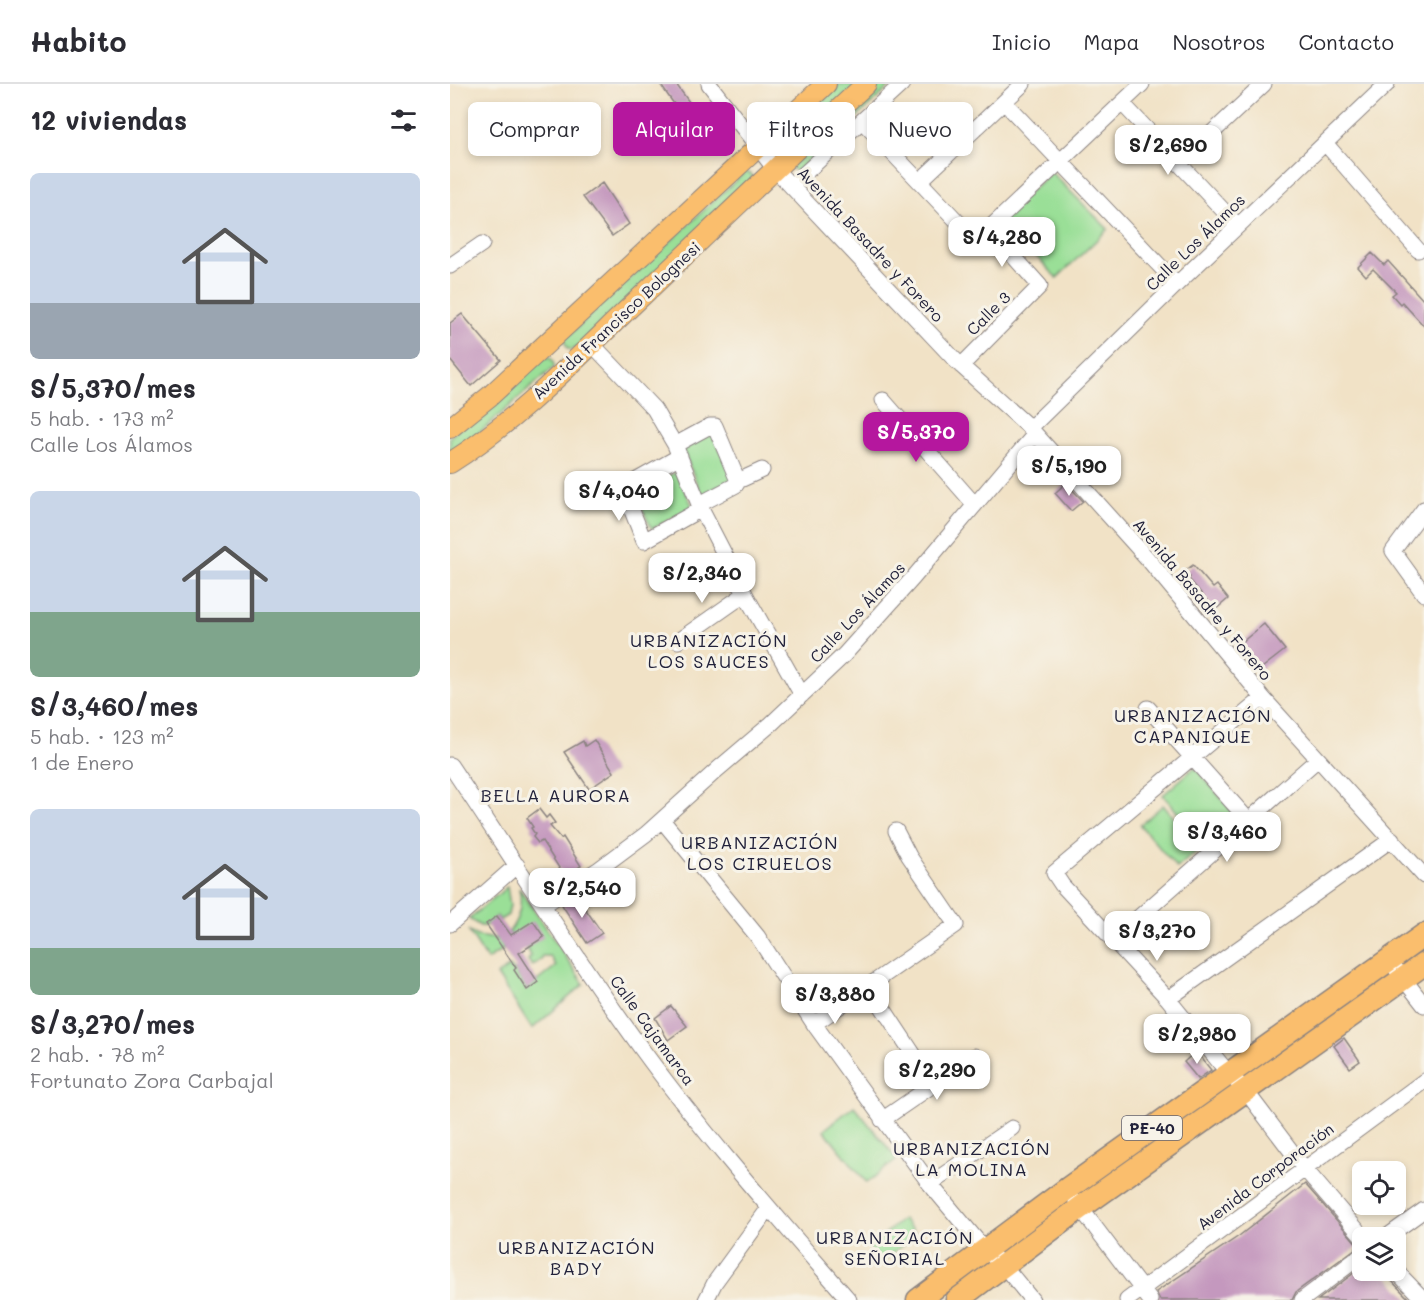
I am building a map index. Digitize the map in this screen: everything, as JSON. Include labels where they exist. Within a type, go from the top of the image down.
[{"type":"highway","name":"PE-40","points":[[918,1300],[1067,1189],[1424,935]]},
{"type":"highway","name":"PE-40","points":[[957,1300],[1080,1208],[1424,964]]},
{"type":"main road","name":"Avenida Francisco Bolognesi","points":[[807,102],[826,84]]},
{"type":"main road","name":"Avenida Francisco Bolognesi","points":[[450,463],[502,425],[592,344],[774,168],[866,84]]},
{"type":"main road","name":"Avenida Francisco Bolognesi","points":[[450,428],[490,396],[748,156]]},
{"type":"main road","points":[[549,341],[570,364]]},
{"type":"street","name":"Avenida Basadre y Forero","points":[[709,84],[747,134]]},
{"type":"street","points":[[791,186],[902,84]]},
{"type":"street","points":[[920,181],[1023,84]]},
{"type":"street","points":[[862,121],[976,242],[1142,84]]},
{"type":"street","points":[[1179,164],[1264,84]]},
{"type":"street","name":"Calle Los Álamos","points":[[544,905],[623,852],[662,820],[844,655],[975,506],[1032,431],[1177,284],[1387,84]]},
{"type":"street","points":[[1004,102],[1177,284]]},
{"type":"street","points":[[1122,103],[1238,226]]},
{"type":"street","points":[[1325,143],[1418,250]]},
{"type":"street","name":"Avenida Basadre y Forero","points":[[764,156],[961,366],[1032,431],[1147,558],[1263,698],[1424,876]]},
{"type":"street","name":"Calle 3","points":[[961,366],[1040,286],[989,229]]},
{"type":"street","points":[[450,266],[482,244]]},
{"type":"street","points":[[592,344],[654,409],[678,450],[700,506],[745,594],[802,695]]},
{"type":"street","points":[[883,400],[975,506]]},
{"type":"street","points":[[738,481],[715,426],[710,426],[623,488],[644,541],[736,486],[738,481],[762,470]]},
{"type":"street","points":[[1424,509],[1393,551],[1424,594]]},
{"type":"street","points":[[678,641],[745,594]]},
{"type":"street","points":[[1263,698],[1054,873],[1062,885],[1168,999],[1229,1074],[1245,1090],[1304,1168],[1355,1227]]},
{"type":"street","points":[[1148,708],[1249,821]]},
{"type":"street","points":[[1113,940],[1318,759]]},
{"type":"street","name":"Calle Cajamarca","points":[[450,765],[641,1048],[769,1208],[849,1300]]},
{"type":"street","points":[[662,820],[759,937],[813,1024],[930,1184],[985,1250],[1004,1266],[1032,1300]]},
{"type":"street","points":[[813,1024],[957,925],[909,856],[896,831]]},
{"type":"street","points":[[1168,999],[1392,839]]},
{"type":"street","points":[[450,924],[517,865]]},
{"type":"street","points":[[1389,960],[1424,1005]]},
{"type":"street","points":[[868,987],[933,1084]]},
{"type":"street","points":[[882,1120],[975,1056]]},
{"type":"street","name":"Avenida Corporación","points":[[1127,1300],[1146,1295],[1304,1168],[1424,1081]]},
{"type":"street","points":[[930,1184],[1012,1128]]},
{"type":"street","points":[[1067,1189],[1146,1295]]},
{"type":"street","points":[[706,1300],[715,1282],[769,1208]]},
{"type":"street","points":[[1401,1227],[1424,1210]]},
{"type":"street","points":[[1302,1300],[1352,1262]]},
{"type":"street","points":[[1406,1281],[1424,1300]]},
{"type":"green space","points":[[839,84],[859,84],[839,102],[820,102]]},
{"type":"green space","points":[[876,84],[893,84],[873,102],[867,102],[867,108],[855,119],[855,109]]},
{"type":"green space","points":[[798,156],[814,156],[797,172],[790,165]]},
{"type":"green space","points":[[745,172],[754,178],[577,348],[571,350],[567,348],[564,340]]},
{"type":"green space","points":[[1051,172],[1108,229],[1057,278],[1001,219]]},
{"type":"green space","points":[[550,357],[554,367],[463,447],[450,454],[450,437],[544,358]]},
{"type":"green space","points":[[711,431],[734,478],[702,495],[682,448]]},
{"type":"green space","points":[[676,472],[693,507],[652,529],[635,494]]},
{"type":"green space","points":[[1195,767],[1240,821],[1208,849],[1163,795]]},
{"type":"green space","points":[[1163,805],[1200,848],[1177,868],[1140,825]]},
{"type":"green space","points":[[507,887],[510,905],[508,915],[500,920],[497,916],[485,926],[480,926],[469,919]]},
{"type":"green space","points":[[519,888],[584,984],[532,1029],[497,975],[509,967],[514,970],[527,989],[556,966],[550,956],[542,956],[542,959],[532,966],[528,960],[531,956],[527,948],[509,932],[519,912],[521,900]]},
{"type":"green space","points":[[468,930],[477,936],[497,939],[504,949],[487,960]]},
{"type":"green space","points":[[854,1106],[897,1159],[867,1183],[824,1130]]},
{"type":"green space","points":[[903,1219],[916,1234],[882,1262],[869,1247]]},
{"type":"building","points":[[660,84],[676,84],[689,102],[673,102]]},
{"type":"building","points":[[602,183],[629,224],[612,236],[583,197]]},
{"type":"building","points":[[1372,253],[1384,265],[1388,261],[1424,301],[1424,326],[1402,302],[1400,304],[1392,295],[1396,292],[1373,269],[1366,276],[1358,267]]},
{"type":"building","points":[[462,314],[501,360],[471,386],[450,360],[450,323]]},
{"type":"building","points":[[1066,483],[1083,501],[1071,511],[1055,493]]},
{"type":"building","points":[[1193,565],[1213,588],[1217,585],[1228,599],[1215,610],[1185,571]]},
{"type":"building","points":[[1264,624],[1285,650],[1258,671],[1237,646]]},
{"type":"building","points":[[594,740],[614,772],[589,789],[564,752],[583,741],[585,746]]},
{"type":"building","points":[[539,809],[546,818],[549,815],[555,823],[550,826],[561,839],[563,837],[581,866],[566,875],[542,841],[538,843],[533,837],[535,834],[531,828],[533,827],[527,818]]},
{"type":"building","points":[[576,895],[602,933],[587,943],[562,905]]},
{"type":"building","points":[[497,916],[511,935],[533,921],[544,937],[519,953],[538,982],[527,990],[514,970],[516,968],[486,924]]},
{"type":"building","points":[[671,1006],[687,1026],[668,1040],[655,1018]]},
{"type":"building","points":[[1344,1038],[1360,1061],[1350,1068],[1334,1046]]},
{"type":"building","points":[[1196,1051],[1211,1070],[1198,1079],[1184,1062]]},
{"type":"building","points":[[1305,1184],[1352,1238],[1352,1251],[1296,1292],[1292,1300],[1160,1300],[1156,1292],[1239,1236]]},
{"type":"building","points":[[1352,1274],[1352,1281],[1392,1281],[1410,1300],[1318,1300]]},
{"type":"district","name":"URBANIZACIÓN LOS SAUCES","points":[[709,650]]},
{"type":"district","name":"URBANIZACIÓN CAPANIQUE","points":[[1193,725]]},
{"type":"district","name":"BELLA AURORA","points":[[556,795]]},
{"type":"district","name":"URBANIZACIÓN LOS CIRUELOS","points":[[760,852]]},
{"type":"district","name":"URBANIZACIÓN LA MOLINA","points":[[972,1158]]},
{"type":"district","name":"URBANIZACIÓN SEÑORIAL","points":[[895,1247]]},
{"type":"district","name":"URBANIZACIÓN BADY","points":[[577,1257]]}]
